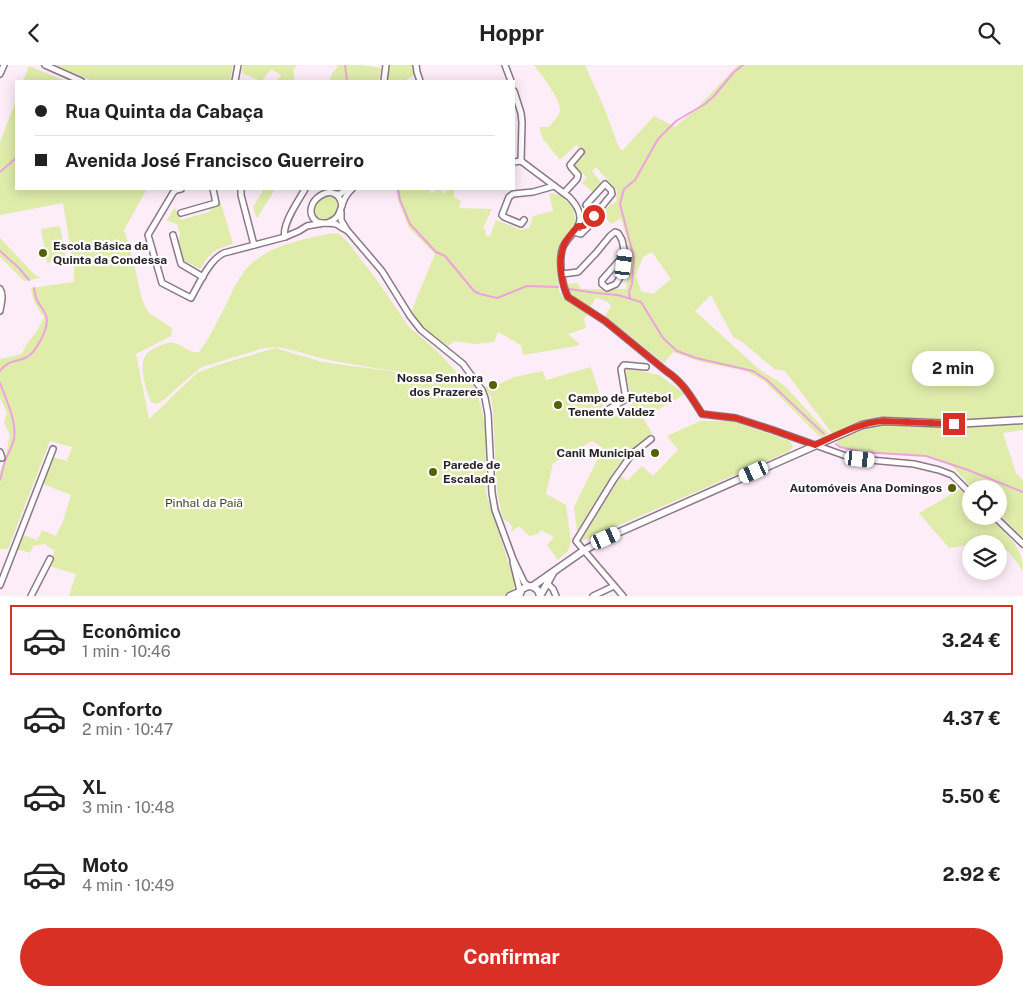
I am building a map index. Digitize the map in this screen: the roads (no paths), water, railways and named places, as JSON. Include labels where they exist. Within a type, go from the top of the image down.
[{"type":"main road","points":[[510,596],[519,593],[524,587],[531,586],[582,551],[606,538],[862,425],[883,421],[954,424],[1023,420]]},
{"type":"main road","points":[[540,596],[555,570]]},
{"type":"main road","points":[[531,586],[537,590],[540,596]]},
{"type":"street","points":[[0,75],[4,65]]},
{"type":"street","points":[[45,65],[79,80]]},
{"type":"street","points":[[235,80],[238,65]]},
{"type":"street","points":[[384,80],[386,65]]},
{"type":"street","points":[[416,65],[420,80]]},
{"type":"street","points":[[505,65],[511,80]]},
{"type":"street","points":[[515,97],[521,113],[522,123],[521,161]]},
{"type":"street","points":[[564,193],[577,179],[578,175],[570,165],[581,152]]},
{"type":"street","points":[[515,161],[521,161],[564,193],[578,208],[578,226],[565,243],[560,255],[565,291],[568,297],[605,321],[676,378],[688,391],[702,414],[736,418],[846,456],[914,464],[939,470],[952,475],[962,485]]},
{"type":"street","points":[[578,226],[584,226],[596,214],[612,195],[611,190],[605,184],[586,205]]},
{"type":"street","points":[[524,220],[521,224],[502,215],[509,197],[513,194],[533,192],[554,186]]},
{"type":"street","points":[[176,190],[148,235],[162,283],[191,298],[212,262],[219,255],[285,237],[306,226],[332,221],[351,190]]},
{"type":"street","points":[[182,213],[216,203],[213,190]]},
{"type":"street","points":[[241,190],[254,245]]},
{"type":"street","points":[[285,237],[286,225],[304,190]]},
{"type":"street","points":[[319,197],[322,190]]},
{"type":"street","points":[[306,226],[314,202],[319,197],[324,193],[340,194],[346,190]]},
{"type":"street","points":[[332,192],[341,201],[341,220],[347,230],[382,271],[410,316],[421,330],[463,364],[482,391],[488,414],[492,493],[498,518],[513,559],[524,582],[531,586]]},
{"type":"street","points":[[311,211],[316,220],[337,225],[347,230]]},
{"type":"street","points":[[574,232],[581,234],[589,226],[596,214]]},
{"type":"street","points":[[562,274],[578,272],[610,235],[615,232],[618,233],[622,240],[625,254],[622,274],[616,284],[607,288],[602,284],[602,280],[625,254]]},
{"type":"street","points":[[174,235],[181,265],[203,277]]},
{"type":"street","points":[[0,289],[2,291],[0,311]]},
{"type":"street","points":[[609,409],[626,399],[621,369],[624,365],[646,367]]},
{"type":"street","points":[[623,596],[582,551],[576,541],[614,479],[632,454],[651,439]]},
{"type":"street","points":[[0,585],[54,449]]},
{"type":"street","points":[[1003,525],[1023,544]]},
{"type":"street","points":[[31,596],[50,559]]},
{"type":"street","points":[[513,559],[519,593]]},
{"type":"street","points":[[547,583],[553,589],[556,596]]},
{"type":"street","points":[[593,596],[614,586]]},
{"type":"waterway","points":[[345,65],[347,80]]},
{"type":"waterway","points":[[630,299],[629,292],[632,284],[634,258],[620,204],[624,189],[635,180],[658,139],[676,121],[705,104],[734,72],[743,65]]},
{"type":"waterway","points":[[0,172],[15,159]]},
{"type":"waterway","points":[[398,190],[400,200],[410,224],[436,252],[445,256],[474,291],[497,298],[527,286],[558,287]]},
{"type":"waterway","points":[[0,251],[29,280]]},
{"type":"waterway","points":[[0,371],[9,363],[27,357],[37,346],[43,335],[47,325],[47,317],[36,299],[34,288]]},
{"type":"waterway","points":[[569,289],[618,295],[641,302],[663,338],[677,351],[696,358],[753,371],[767,380],[824,434]]},
{"type":"waterway","points":[[0,383],[15,432],[0,480]]},
{"type":"waterway","points":[[836,444],[840,447],[862,452],[926,456],[1023,492]]},
{"type":"place","name":"Escola Básica da Quinta da Condessa","points":[[43,253]]},
{"type":"place","name":"Nossa Senhora dos Prazeres","points":[[493,385]]},
{"type":"place","name":"Campo de Futebol Tenente Valdez","points":[[558,405]]},
{"type":"place","name":"Canil Municipal","points":[[655,453]]},
{"type":"place","name":"Parede de Escalada","points":[[433,472]]},
{"type":"place","name":"Automóveis Ana Domingos","points":[[952,488]]},
{"type":"park label","name":"Pinhal da Paiã","points":[[204,503]]}]
